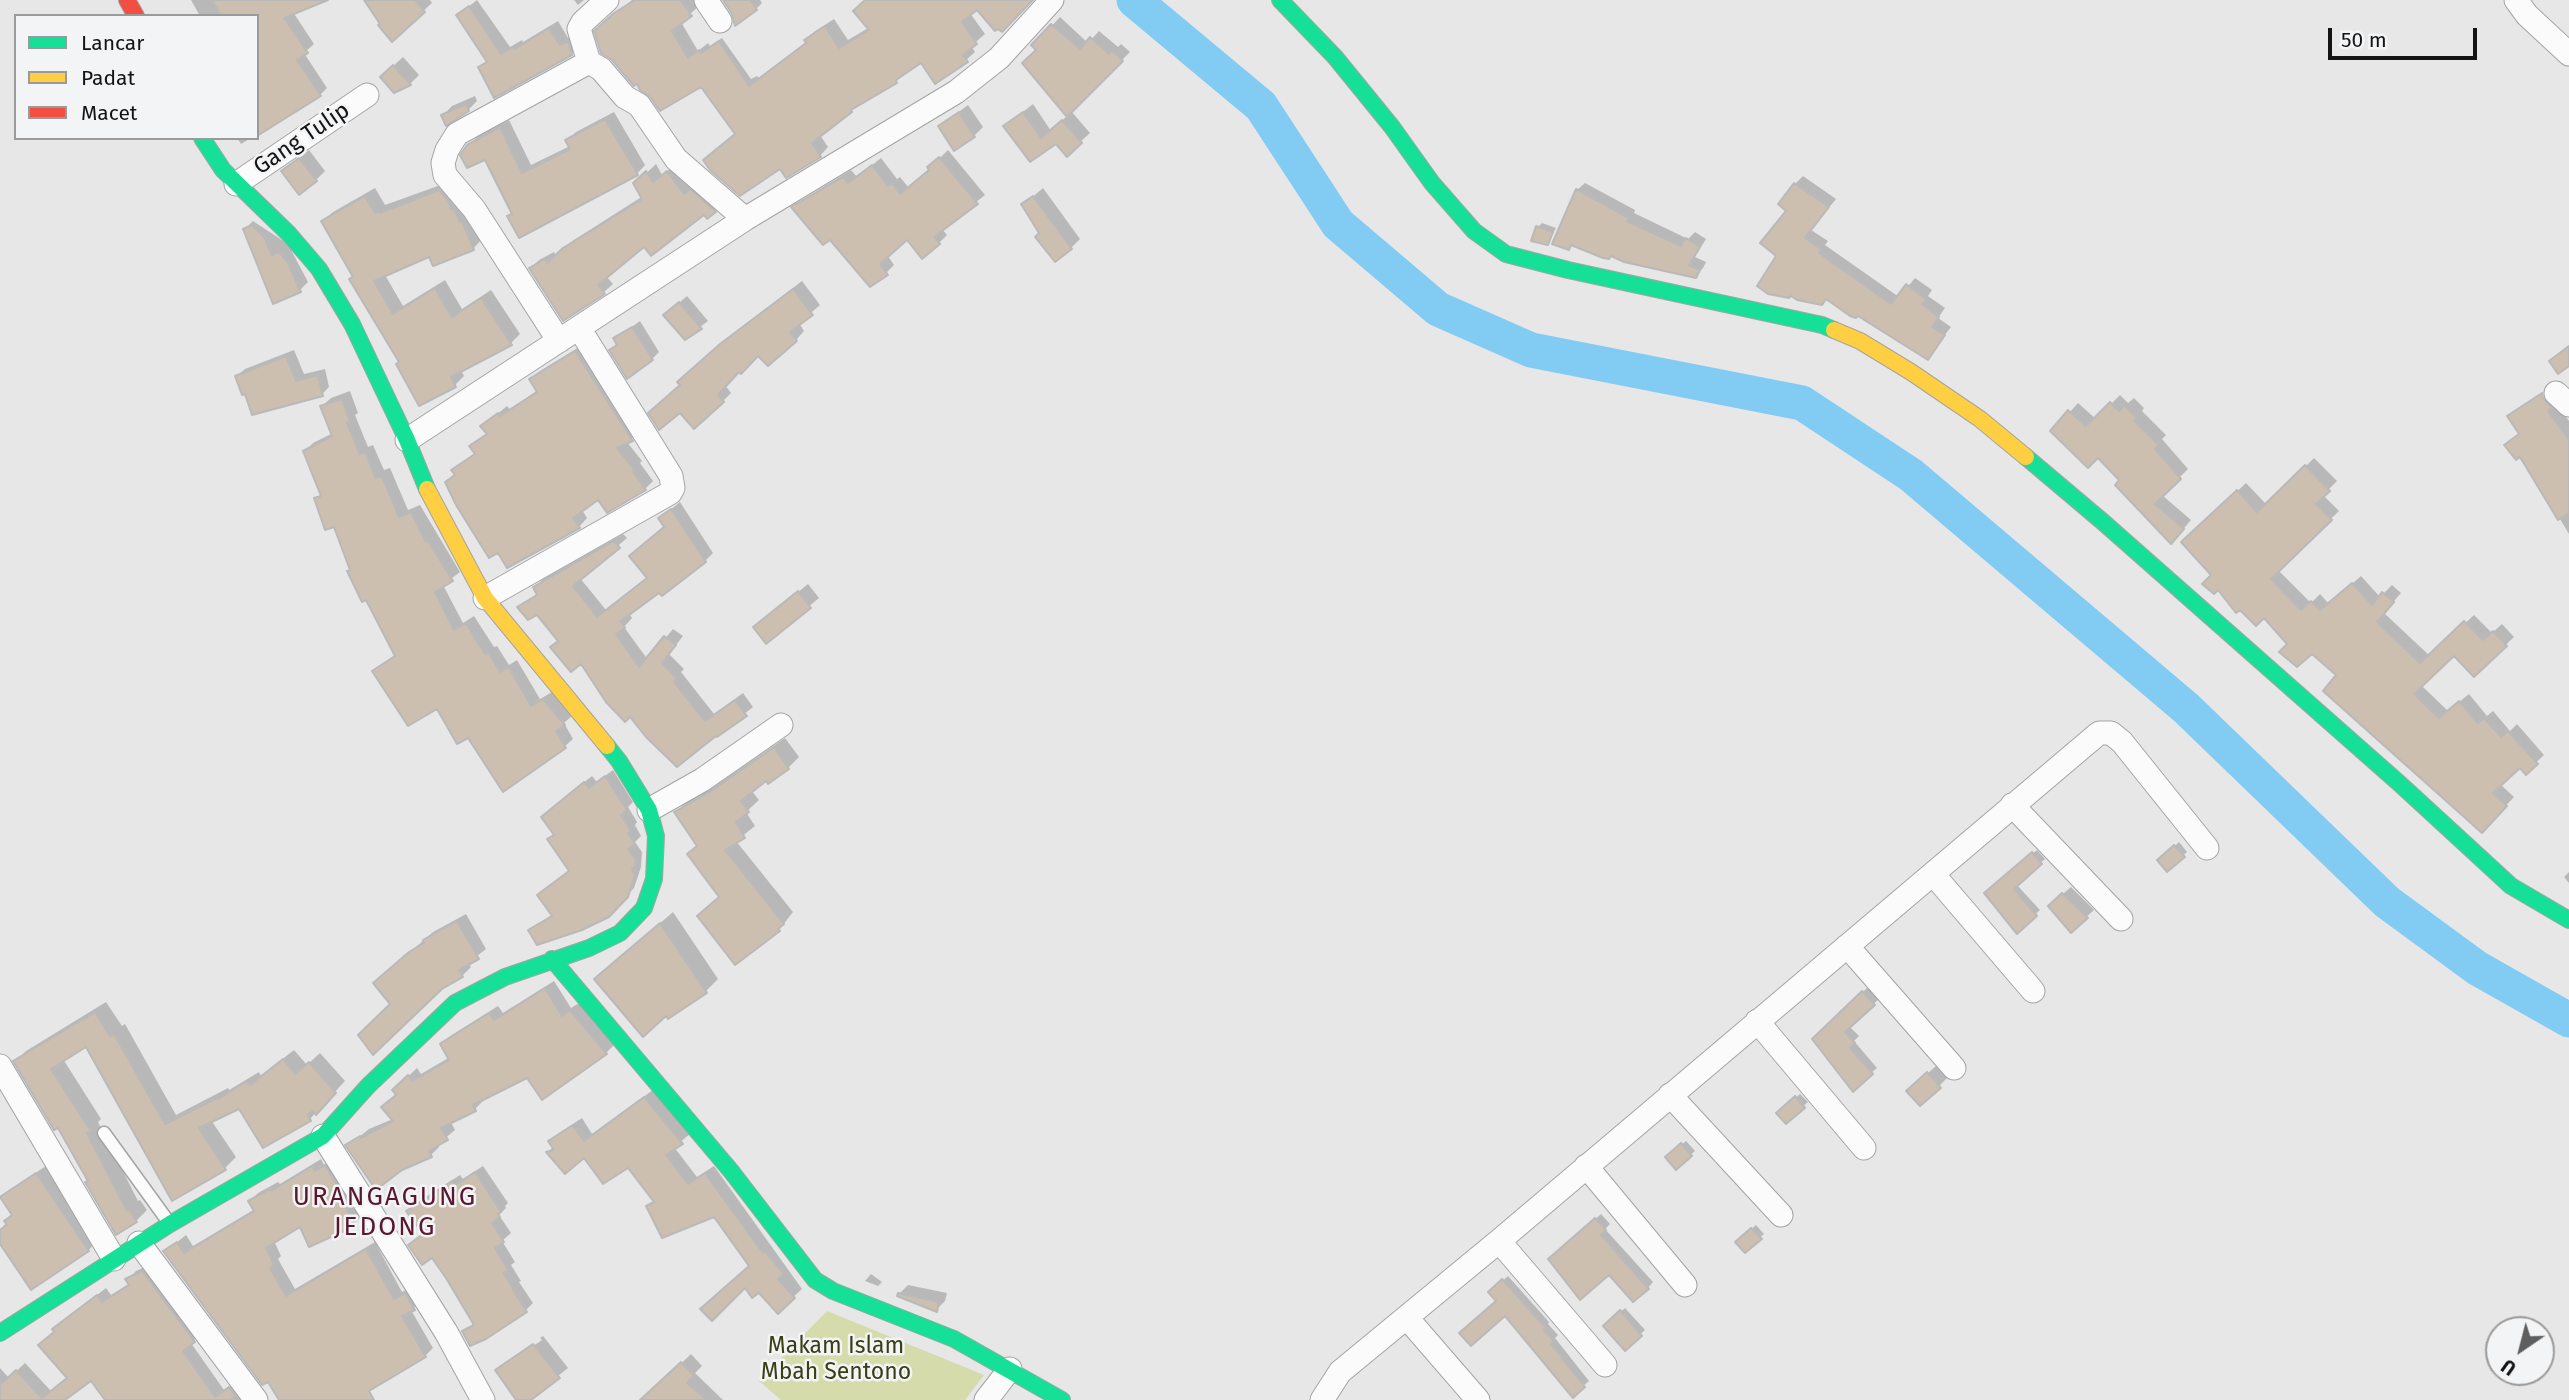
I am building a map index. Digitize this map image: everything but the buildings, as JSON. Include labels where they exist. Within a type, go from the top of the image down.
[{"type":"street","points":[[607,0],[579,29],[579,37],[589,62],[601,69],[625,97],[639,105],[676,159],[745,219]]},
{"type":"street","points":[[706,0],[720,21]]},
{"type":"street","points":[[407,440],[745,219],[956,92],[999,58],[1052,0]]},
{"type":"street","points":[[1280,0],[1335,57],[1392,127],[1432,183],[1474,231],[1506,254],[1822,325],[1860,341],[1912,372],[1980,419],[2103,522],[2390,775],[2511,886],[2554,914],[2569,920]]},
{"type":"street","points":[[2516,0],[2527,15],[2569,54]]},
{"type":"street","points":[[559,341],[474,209],[445,175],[443,163],[457,134],[589,62]]},
{"type":"street","name":"Gang Tulip","points":[[236,184],[367,95]]},
{"type":"street","points":[[0,1333],[170,1224],[323,1136],[368,1086],[456,1003],[505,977],[620,933],[644,908],[654,879],[656,836],[649,810],[619,761],[485,598],[442,521],[352,324],[319,269],[289,234],[223,170],[203,140]]},
{"type":"street","points":[[485,598],[670,493],[673,488],[671,476],[579,328]]},
{"type":"street","points":[[649,810],[702,780],[781,725]]},
{"type":"street","points":[[1322,1400],[1340,1372],[1499,1241],[2099,733],[2111,733],[2122,742],[2207,848]]},
{"type":"street","points":[[2012,805],[2121,919]]},
{"type":"street","points":[[1933,874],[2032,991]]},
{"type":"street","points":[[1847,946],[1954,1068]]},
{"type":"street","points":[[552,959],[731,1171],[815,1280],[833,1291],[954,1339],[1062,1400]]},
{"type":"street","points":[[1757,1021],[1864,1148]]},
{"type":"street","points":[[0,1066],[114,1259]]},
{"type":"street","points":[[1670,1095],[1781,1215]]},
{"type":"street","points":[[323,1136],[446,1332],[483,1400]]},
{"type":"street","points":[[1586,1166],[1685,1285]]},
{"type":"street","points":[[1499,1241],[1605,1366]]},
{"type":"street","points":[[139,1243],[256,1400]]},
{"type":"street","points":[[1407,1318],[1478,1400]]},
{"type":"street","points":[[986,1400],[1010,1369]]},
{"type":"lane","points":[[104,1133],[170,1224]]},
{"type":"green space","name":"Makam Islam Mbah Sentono","points":[[827,1311],[984,1375],[965,1400],[781,1400],[759,1381]]},
{"type":"waterway","points":[[1134,0],[1261,106],[1338,224],[1438,309],[1531,350],[1802,403],[1911,475],[2186,708],[2387,902],[2477,968],[2569,1020]]},
{"type":"traffic: fast","points":[[1280,0],[1335,57],[1392,127],[1432,183],[1474,231],[1506,254],[1822,325],[1834,330]]},
{"type":"traffic: fast","points":[[203,140],[223,170],[289,234],[319,269],[352,324],[427,489]]},
{"type":"traffic: fast","points":[[2026,457],[2400,784],[2511,886],[2569,920]]},
{"type":"traffic: fast","points":[[0,1333],[170,1224],[323,1136],[368,1086],[455,1003],[505,977],[589,948],[620,933],[644,908],[654,879],[656,836],[649,810],[607,746]]},
{"type":"traffic: fast","points":[[552,959],[731,1171],[815,1280],[833,1291],[954,1339],[1062,1400]]},
{"type":"traffic: slow","points":[[1834,330],[1860,341],[1911,372],[1980,419],[2026,457]]},
{"type":"traffic: slow","points":[[427,489],[485,598],[607,746]]},
{"type":"traffic: jam","points":[[127,0],[135,14]]},
{"type":"district","name":"URANGAGUNG JEDONG","points":[[385,1213]]}]
